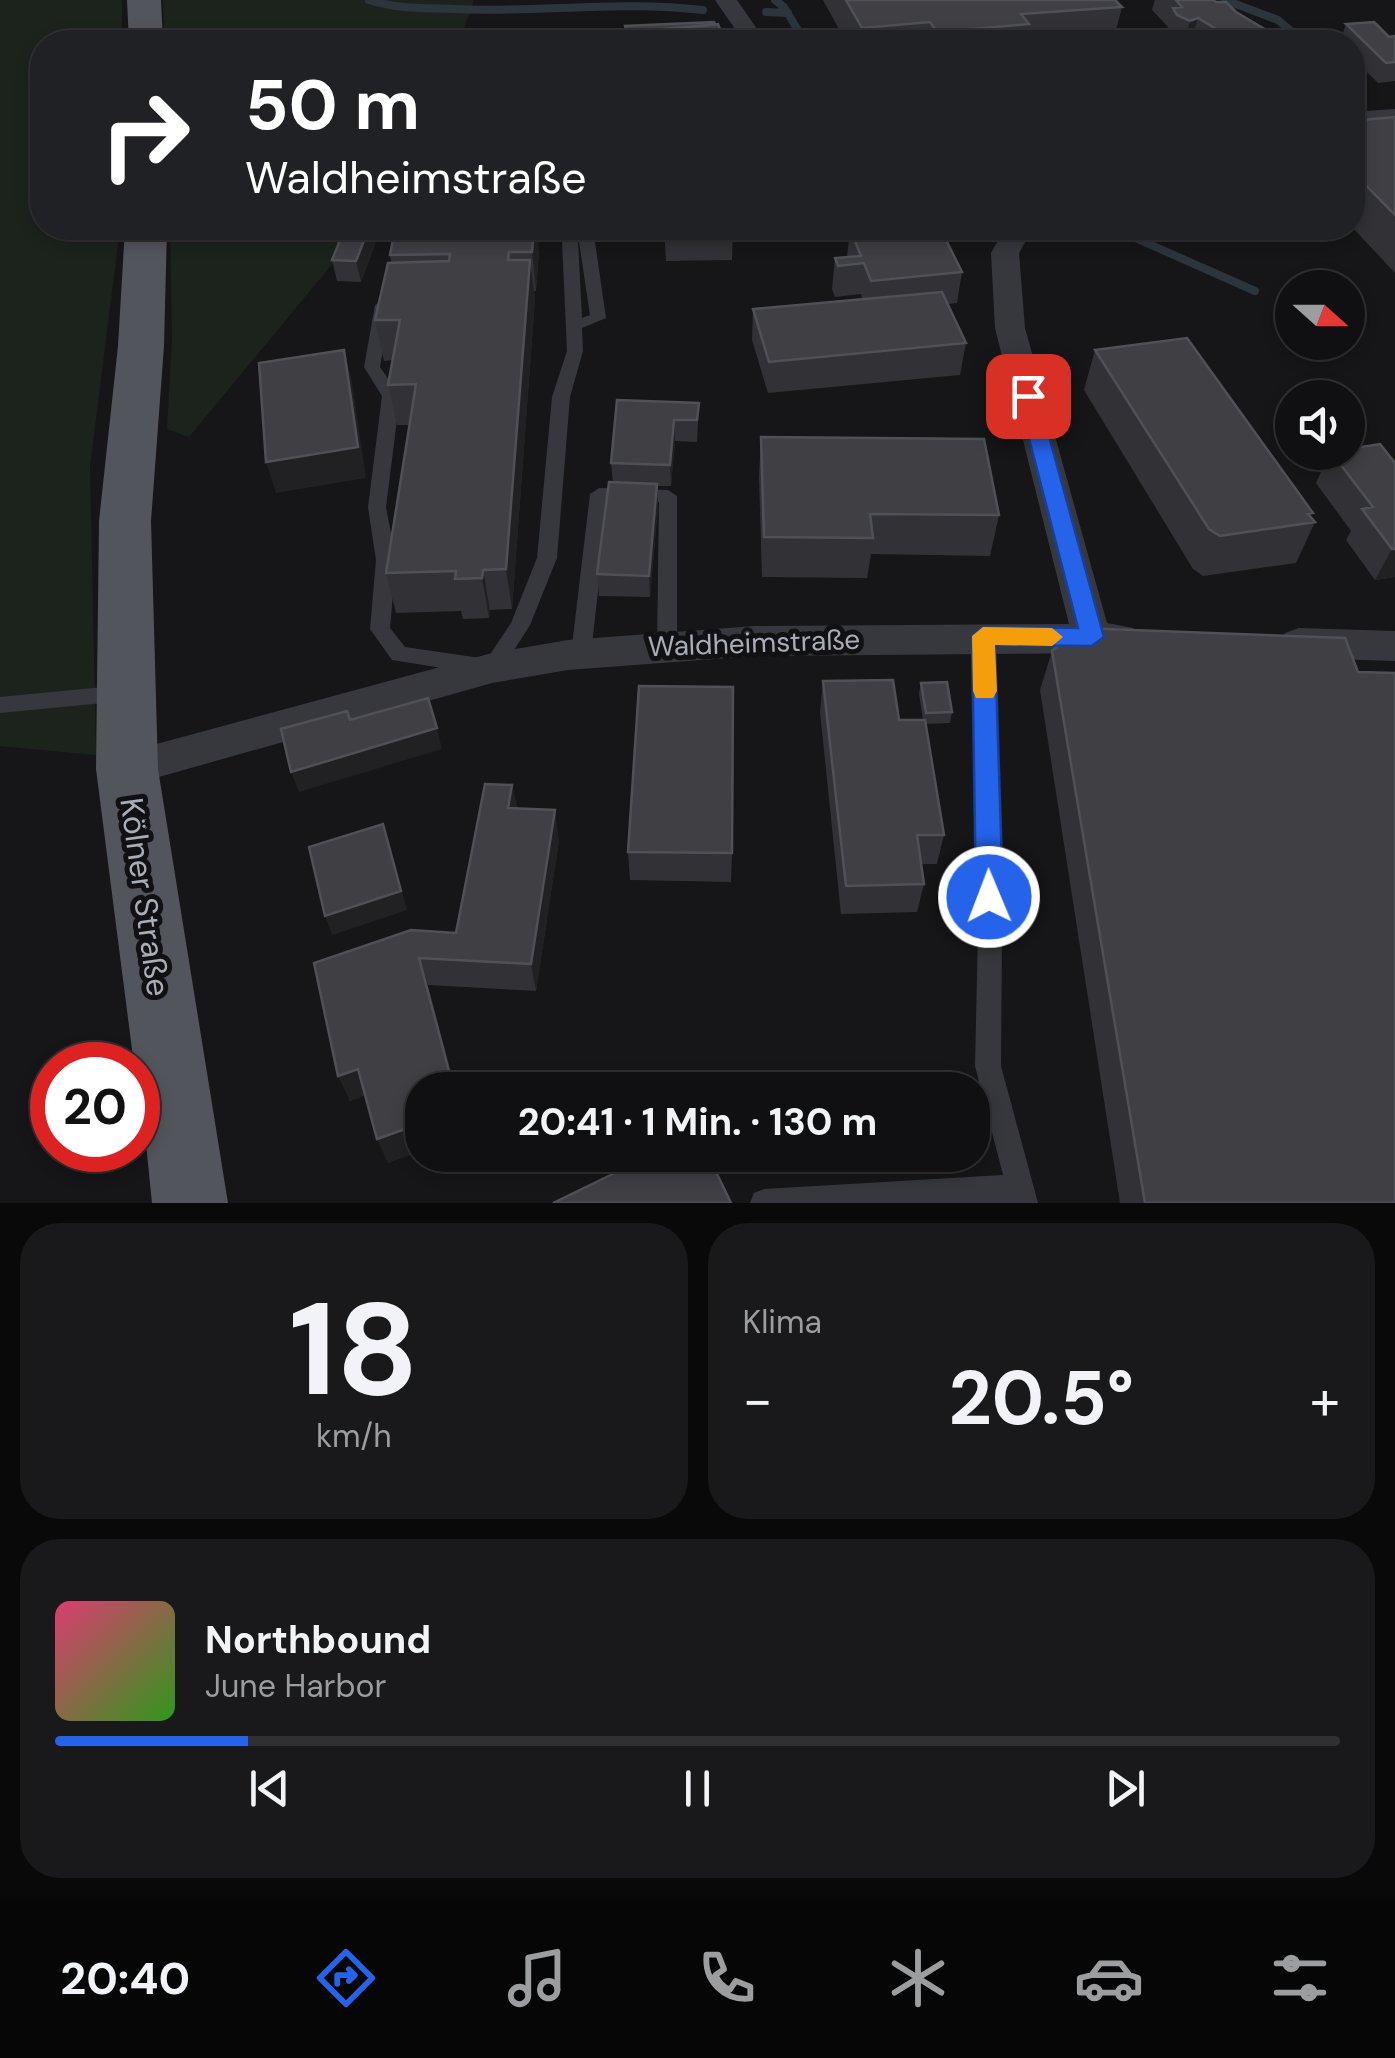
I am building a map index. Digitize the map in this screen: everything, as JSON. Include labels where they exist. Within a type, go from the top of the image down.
[{"type":"main road","points":[[144,0],[145,30]]},
{"type":"main road","name":"Kölner Straße","points":[[145,240],[141,346],[125,521],[127,770],[190,1203]]},
{"type":"street","points":[[726,0],[747,30]]},
{"type":"street","points":[[1365,119],[1395,117]]},
{"type":"street","points":[[1013,240],[1005,253],[1010,328],[1092,637]]},
{"type":"street","name":"Waldheimstraße","points":[[127,770],[492,668],[582,654],[667,646],[983,636],[1149,639]]},
{"type":"street","points":[[1262,642],[1395,646]]},
{"type":"lane","points":[[386,288],[372,367],[391,396],[377,507],[386,560],[380,629],[399,654],[492,668],[520,625],[547,558],[561,397],[576,351],[569,240]]},
{"type":"lane","points":[[574,325],[598,318],[587,240]]},
{"type":"lane","points":[[582,654],[599,494],[668,496],[667,646]]},
{"type":"lane","points":[[764,1203],[1023,1196],[988,1066],[990,931],[983,636]]},
{"type":"lane","points":[[0,706],[126,692]]},
{"type":"shaded area","points":[[0,0],[122,0],[122,30],[30,30],[30,240],[118,240],[90,466],[96,755],[0,746]]},
{"type":"shaded area","points":[[163,0],[474,0],[463,30],[164,30]]},
{"type":"shaded area","points":[[170,240],[352,240],[189,437],[167,429],[172,340]]},
{"type":"building","points":[[846,0],[1115,0],[1122,7],[1021,14],[1029,24],[960,30],[936,30],[930,22],[862,28]]},
{"type":"building","points":[[1176,0],[1226,2],[1266,30],[1218,30],[1198,18],[1190,21],[1177,15],[1173,8],[1182,7]]},
{"type":"building","points":[[714,22],[715,25],[654,30],[626,30],[625,26]]},
{"type":"building","points":[[1374,22],[1389,37],[1395,36],[1395,62],[1386,63],[1365,43],[1365,30],[1352,30],[1346,24]]},
{"type":"building","points":[[718,24],[720,30],[651,30]]},
{"type":"building","points":[[1395,117],[1395,215],[1365,184],[1365,120]]},
{"type":"building","points":[[340,240],[364,240],[356,261],[332,260]]},
{"type":"building","points":[[393,240],[533,240],[532,252],[509,252],[508,260],[530,260],[506,569],[483,570],[482,578],[455,579],[456,571],[386,573],[416,384],[388,385],[400,320],[375,320],[388,263],[449,261],[450,254],[390,255]]},
{"type":"building","points":[[854,240],[946,240],[962,272],[871,281],[864,263],[838,266],[835,258],[861,256]]},
{"type":"building","points":[[942,292],[966,343],[769,362],[753,309]]},
{"type":"building","points":[[1187,338],[1275,460],[1275,470],[1282,470],[1313,513],[1308,514],[1315,522],[1220,536],[1209,529],[1095,350]]},
{"type":"building","points":[[344,350],[358,447],[266,462],[259,363]]},
{"type":"building","points":[[617,400],[699,403],[697,420],[674,420],[670,465],[611,463]]},
{"type":"building","points":[[761,437],[984,439],[999,515],[870,514],[873,538],[764,537]]},
{"type":"building","points":[[1380,444],[1395,463],[1395,549],[1362,509],[1373,507],[1345,470],[1365,470],[1365,446]]},
{"type":"building","points":[[609,482],[657,484],[649,576],[597,574]]},
{"type":"building","points":[[1079,628],[1345,638],[1358,672],[1395,673],[1395,1203],[1145,1203],[1052,651]]},
{"type":"building","points":[[893,680],[899,720],[925,720],[944,835],[917,835],[924,884],[846,886],[823,681]]},
{"type":"building","points":[[947,682],[952,712],[926,713],[921,683]]},
{"type":"building","points":[[639,686],[733,687],[732,853],[628,852]]},
{"type":"building","points":[[428,698],[437,728],[291,772],[281,729],[347,711],[350,720]]},
{"type":"building","points":[[485,784],[512,785],[508,808],[555,810],[531,964],[419,958],[449,1072],[405,1072],[405,1129],[377,1139],[358,1069],[338,1076],[314,963],[411,930],[456,933]]},
{"type":"building","points":[[383,824],[401,891],[325,916],[309,847]]},
{"type":"building","points":[[617,1172],[716,1172],[731,1203],[553,1203]]},
{"type":"waterway","points":[[369,0],[401,7],[485,10],[641,6],[703,10]]},
{"type":"waterway","points":[[775,0],[788,13]]},
{"type":"waterway","points":[[1225,0],[1278,20],[1290,30]]},
{"type":"waterway","points":[[766,12],[788,13]]},
{"type":"waterway","points":[[788,13],[798,30]]},
{"type":"waterway","points":[[1140,240],[1255,291]]},
{"type":"slow traffic","points":[[985,691],[983,636],[1052,637]]},
{"type":"route","points":[[989,897],[983,636],[1092,637],[1028,396]]}]
